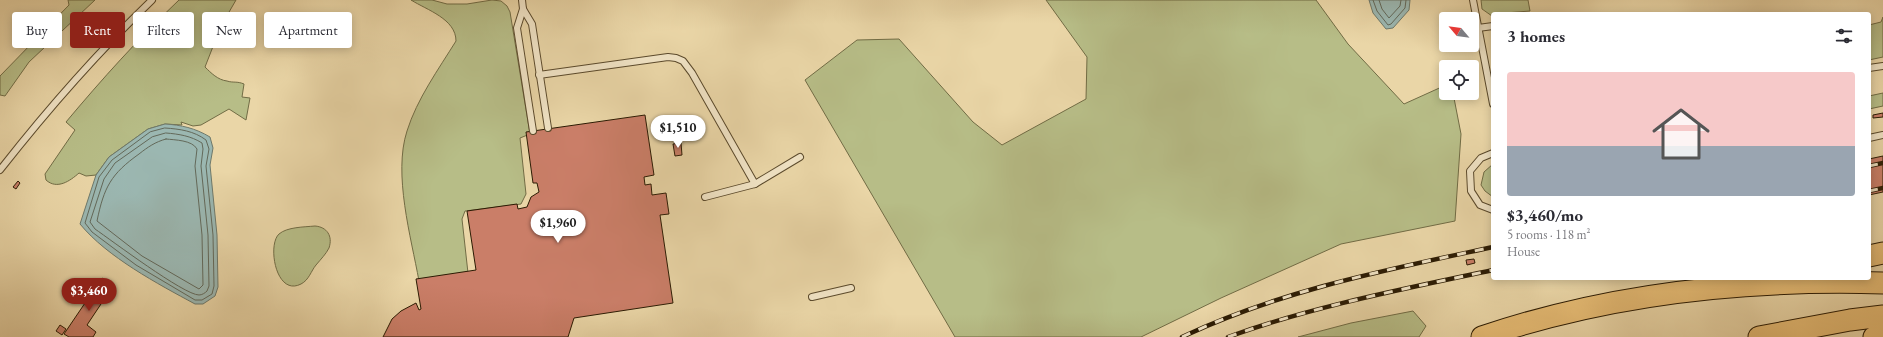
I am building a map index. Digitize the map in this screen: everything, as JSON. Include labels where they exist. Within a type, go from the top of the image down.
[{"type":"highway","points":[[1871,256],[1883,253]]},
{"type":"highway","points":[[1482,337],[1563,313],[1628,299],[1697,280]]},
{"type":"highway","points":[[1628,299],[1693,290],[1750,285],[1883,283]]},
{"type":"highway","points":[[1759,337],[1850,320],[1883,316]]},
{"type":"highway","points":[[1874,337],[1883,333]]},
{"type":"lane","points":[[0,170],[58,99],[113,38],[152,0]]},
{"type":"lane","points":[[522,0],[523,9],[517,28],[534,131]]},
{"type":"lane","points":[[1473,0],[1475,12]]},
{"type":"lane","points":[[523,9],[532,24],[548,128]]},
{"type":"lane","points":[[1479,28],[1491,26]]},
{"type":"lane","points":[[1479,33],[1491,94]]},
{"type":"lane","points":[[539,75],[632,61],[676,58],[683,61],[692,73],[755,184]]},
{"type":"lane","points":[[1871,68],[1883,66]]},
{"type":"lane","points":[[1871,138],[1883,135]]},
{"type":"lane","points":[[1491,154],[1481,158],[1470,171],[1471,191],[1480,205],[1491,209]]},
{"type":"lane","points":[[705,197],[755,184],[800,157]]},
{"type":"lane","points":[[812,297],[851,288]]},
{"type":"green space","points":[[68,0],[95,0],[82,12],[70,12],[70,23],[62,31],[62,12],[69,5]]},
{"type":"green space","points":[[179,0],[236,0],[229,12],[202,12],[202,48],[212,48],[205,67],[212,74],[229,82],[244,84],[242,97],[250,98],[246,120],[229,109],[201,125],[193,126],[181,122],[182,125],[165,124],[148,129],[109,157],[96,175],[86,176],[79,173],[72,179],[63,183],[50,183],[46,180],[45,174],[75,130],[66,122],[133,47],[133,48],[194,48],[194,12],[167,12]]},
{"type":"green space","points":[[411,0],[432,0],[447,4],[467,4],[492,0],[501,1],[507,6],[510,12],[530,134],[520,138],[526,194],[521,204],[465,211],[462,219],[468,273],[419,281],[405,206],[402,166],[403,148],[407,131],[416,108],[428,85],[456,41],[455,33],[446,21],[440,16]]},
{"type":"green space","points":[[1046,0],[1316,0],[1348,44],[1404,104],[1439,88],[1439,100],[1454,100],[1461,134],[1455,221],[1341,244],[1221,298],[1141,337],[955,337],[805,80],[857,40],[899,39],[973,122],[1002,145],[1086,99],[1087,57]]},
{"type":"green space","points":[[1481,0],[1528,0],[1530,11],[1491,12],[1491,15],[1482,9]]},
{"type":"green space","points":[[1883,17],[1883,57],[1871,60],[1871,24],[1881,22]]},
{"type":"green space","points":[[27,48],[44,48],[29,62],[5,96],[0,95],[0,76]]},
{"type":"green space","points":[[1883,93],[1883,106],[1871,109],[1871,96]]},
{"type":"green space","points":[[1491,166],[1491,196],[1485,191],[1481,185],[1484,172]]},
{"type":"green space","points":[[315,226],[323,228],[328,233],[330,240],[329,248],[304,282],[292,286],[285,283],[280,277],[276,268],[274,258],[275,240],[279,234],[286,230]]},
{"type":"green space","points":[[1413,311],[1426,326],[1419,337],[1298,337],[1351,323]]},
{"type":"water","points":[[1369,0],[1410,0],[1409,10],[1393,28],[1386,29],[1373,13]]},
{"type":"water","points":[[165,124],[177,125],[199,131],[210,137],[213,148],[210,165],[217,235],[218,287],[215,296],[203,304],[195,304],[165,288],[118,259],[104,248],[80,224],[96,175],[109,157],[148,129]]},
{"type":"building","points":[[1883,113],[1883,117],[1873,118],[1873,115]]},
{"type":"building","points":[[645,115],[654,175],[644,177],[645,185],[651,184],[652,195],[666,193],[669,214],[660,215],[673,303],[574,318],[568,337],[383,337],[392,319],[401,311],[416,303],[419,310],[421,309],[416,279],[476,270],[467,211],[517,204],[518,209],[527,207],[531,197],[539,192],[537,183],[533,183],[526,132]]},
{"type":"building","points":[[681,143],[682,155],[675,156],[673,144]]},
{"type":"building","points":[[1883,156],[1883,192],[1871,195],[1871,159]]},
{"type":"building","points":[[18,181],[20,183],[16,189],[13,187]]},
{"type":"building","points":[[1474,259],[1475,263],[1467,265],[1466,260]]},
{"type":"building","points":[[102,278],[113,286],[87,325],[96,332],[93,337],[69,337],[64,334]]},
{"type":"building","points":[[60,325],[66,329],[62,335],[56,331]]},
{"type":"railway","points":[[1871,166],[1883,163]]},
{"type":"railway","points":[[1871,191],[1883,188]]},
{"type":"railway","points":[[1182,337],[1258,306],[1296,294],[1374,273],[1491,247]]},
{"type":"railway","points":[[1228,337],[1326,307],[1491,270]]}]
